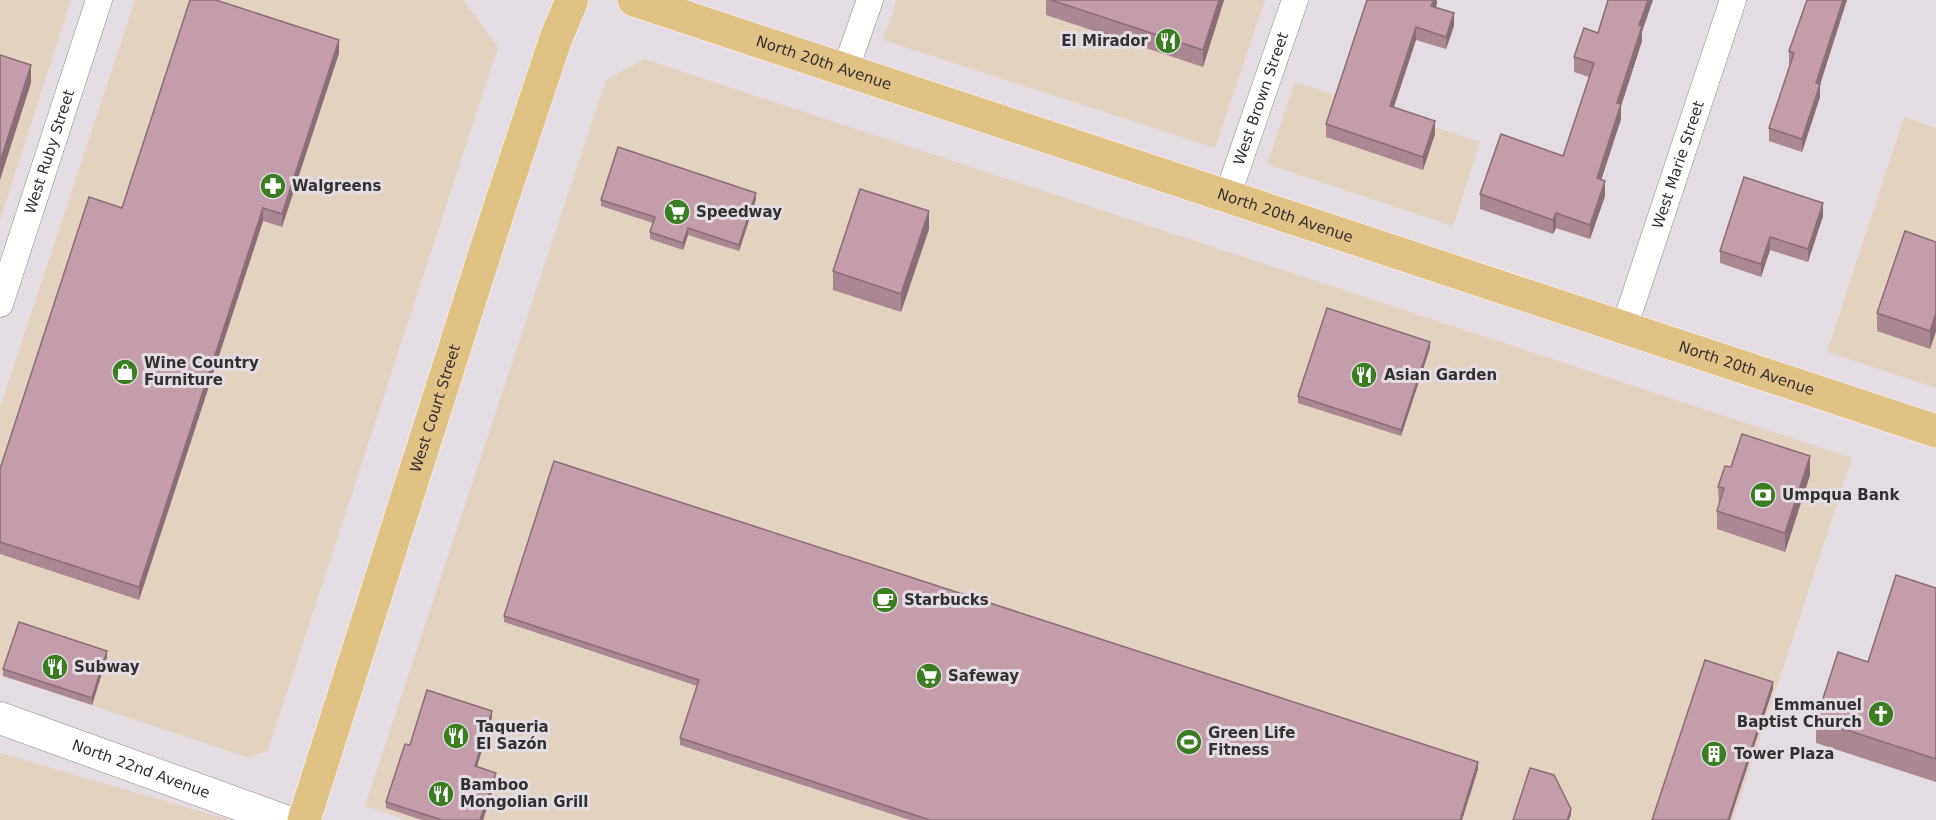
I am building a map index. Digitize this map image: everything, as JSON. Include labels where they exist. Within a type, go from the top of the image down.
[{"type":"main road","name":"West Court Street","points":[[304,820],[503,199],[556,38],[572,0]]},
{"type":"main road","name":"North 20th Avenue","points":[[634,0],[1936,431]]},
{"type":"street","name":"West Ruby Street","points":[[0,304],[6,263],[99,0]]},
{"type":"street","points":[[845,71],[870,0]]},
{"type":"street","name":"West Brown Street","points":[[1227,197],[1295,0]]},
{"type":"street","name":"West Marie Street","points":[[1624,328],[1733,0]]},
{"type":"street","name":"North 22nd Avenue","points":[[0,718],[282,820]]},
{"type":"shaded area","points":[[0,0],[71,0],[0,220]]},
{"type":"shaded area","points":[[135,0],[463,0],[498,47],[268,750],[250,758],[0,675],[0,408]]},
{"type":"shaded area","points":[[897,0],[1265,0],[1215,148],[883,40]]},
{"type":"shaded area","points":[[644,59],[1852,458],[1733,820],[407,820],[365,806],[606,80]]},
{"type":"shaded area","points":[[1295,82],[1480,142],[1453,226],[1267,164]]},
{"type":"shaded area","points":[[1904,117],[1936,128],[1936,388],[1827,352]]},
{"type":"shaded area","points":[[0,753],[230,820],[0,820]]},
{"type":"building","name":"Wine Country Furniture","points":[[190,0],[216,0],[339,40],[282,214],[263,208],[139,587],[0,542],[0,469],[89,197],[122,208]]},
{"type":"building","points":[[1051,0],[1219,0],[1203,50]]},
{"type":"building","points":[[1367,0],[1434,0],[1431,6],[1454,13],[1446,37],[1416,27],[1390,106],[1435,121],[1423,157],[1326,124]]},
{"type":"building","points":[[1608,0],[1648,0],[1617,103],[1621,104],[1597,178],[1605,181],[1590,225],[1556,213],[1553,220],[1480,194],[1501,134],[1563,156],[1594,63],[1574,57],[1584,28],[1598,33]]},
{"type":"building","points":[[1807,0],[1843,0],[1816,83],[1820,84],[1802,139],[1769,128],[1794,53],[1789,51]]},
{"type":"building","points":[[0,55],[31,65],[0,162]]},
{"type":"building","name":"Speedway","points":[[618,147],[756,193],[739,245],[688,228],[683,243],[650,232],[655,217],[601,200]]},
{"type":"building","points":[[1744,177],[1823,203],[1808,249],[1770,237],[1761,264],[1720,251]]},
{"type":"building","points":[[860,189],[929,211],[901,294],[833,271]]},
{"type":"building","points":[[1905,231],[1936,242],[1936,313],[1930,331],[1877,313]]},
{"type":"building","name":"Asian Garden","points":[[1327,308],[1430,342],[1401,430],[1298,396]]},
{"type":"building","name":"Umpqua Bank","points":[[1742,434],[1810,456],[1785,533],[1717,511],[1724,488],[1718,487],[1725,466],[1731,467]]},
{"type":"building","points":[[554,461],[1478,762],[1460,820],[930,820],[680,738],[699,680],[504,616]]},
{"type":"building","name":"Emmanuel Baptist Church","points":[[1896,575],[1936,588],[1936,759],[1816,720],[1838,652],[1868,662]]},
{"type":"building","name":"Subway","points":[[19,622],[107,651],[92,698],[3,669]]},
{"type":"building","name":"Tower Plaza","points":[[1705,660],[1773,682],[1728,820],[1652,820]]},
{"type":"building","points":[[427,690],[492,711],[475,766],[496,773],[480,820],[442,820],[386,802],[405,744],[410,745]]},
{"type":"building","points":[[1530,768],[1554,775],[1571,809],[1567,820],[1513,820]]},
{"type":"place","name":"El Mirador","points":[[1168,41]]},
{"type":"place","name":"Walgreens","points":[[273,186]]},
{"type":"place","name":"Speedway","points":[[677,212]]},
{"type":"place","name":"Wine Country Furniture","points":[[125,372]]},
{"type":"place","name":"Asian Garden","points":[[1364,375]]},
{"type":"place","name":"Umpqua Bank","points":[[1763,495]]},
{"type":"place","name":"Starbucks","points":[[885,600]]},
{"type":"place","name":"Subway","points":[[55,667]]},
{"type":"place","name":"Safeway","points":[[929,676]]},
{"type":"place","name":"Emmanuel Baptist Church","points":[[1881,714]]},
{"type":"place","name":"Taqueria El Sazón","points":[[456,736]]},
{"type":"place","name":"Green Life Fitness","points":[[1189,742]]},
{"type":"place","name":"Tower Plaza","points":[[1714,754]]},
{"type":"place","name":"Bamboo Mongolian Grill","points":[[441,794]]}]
